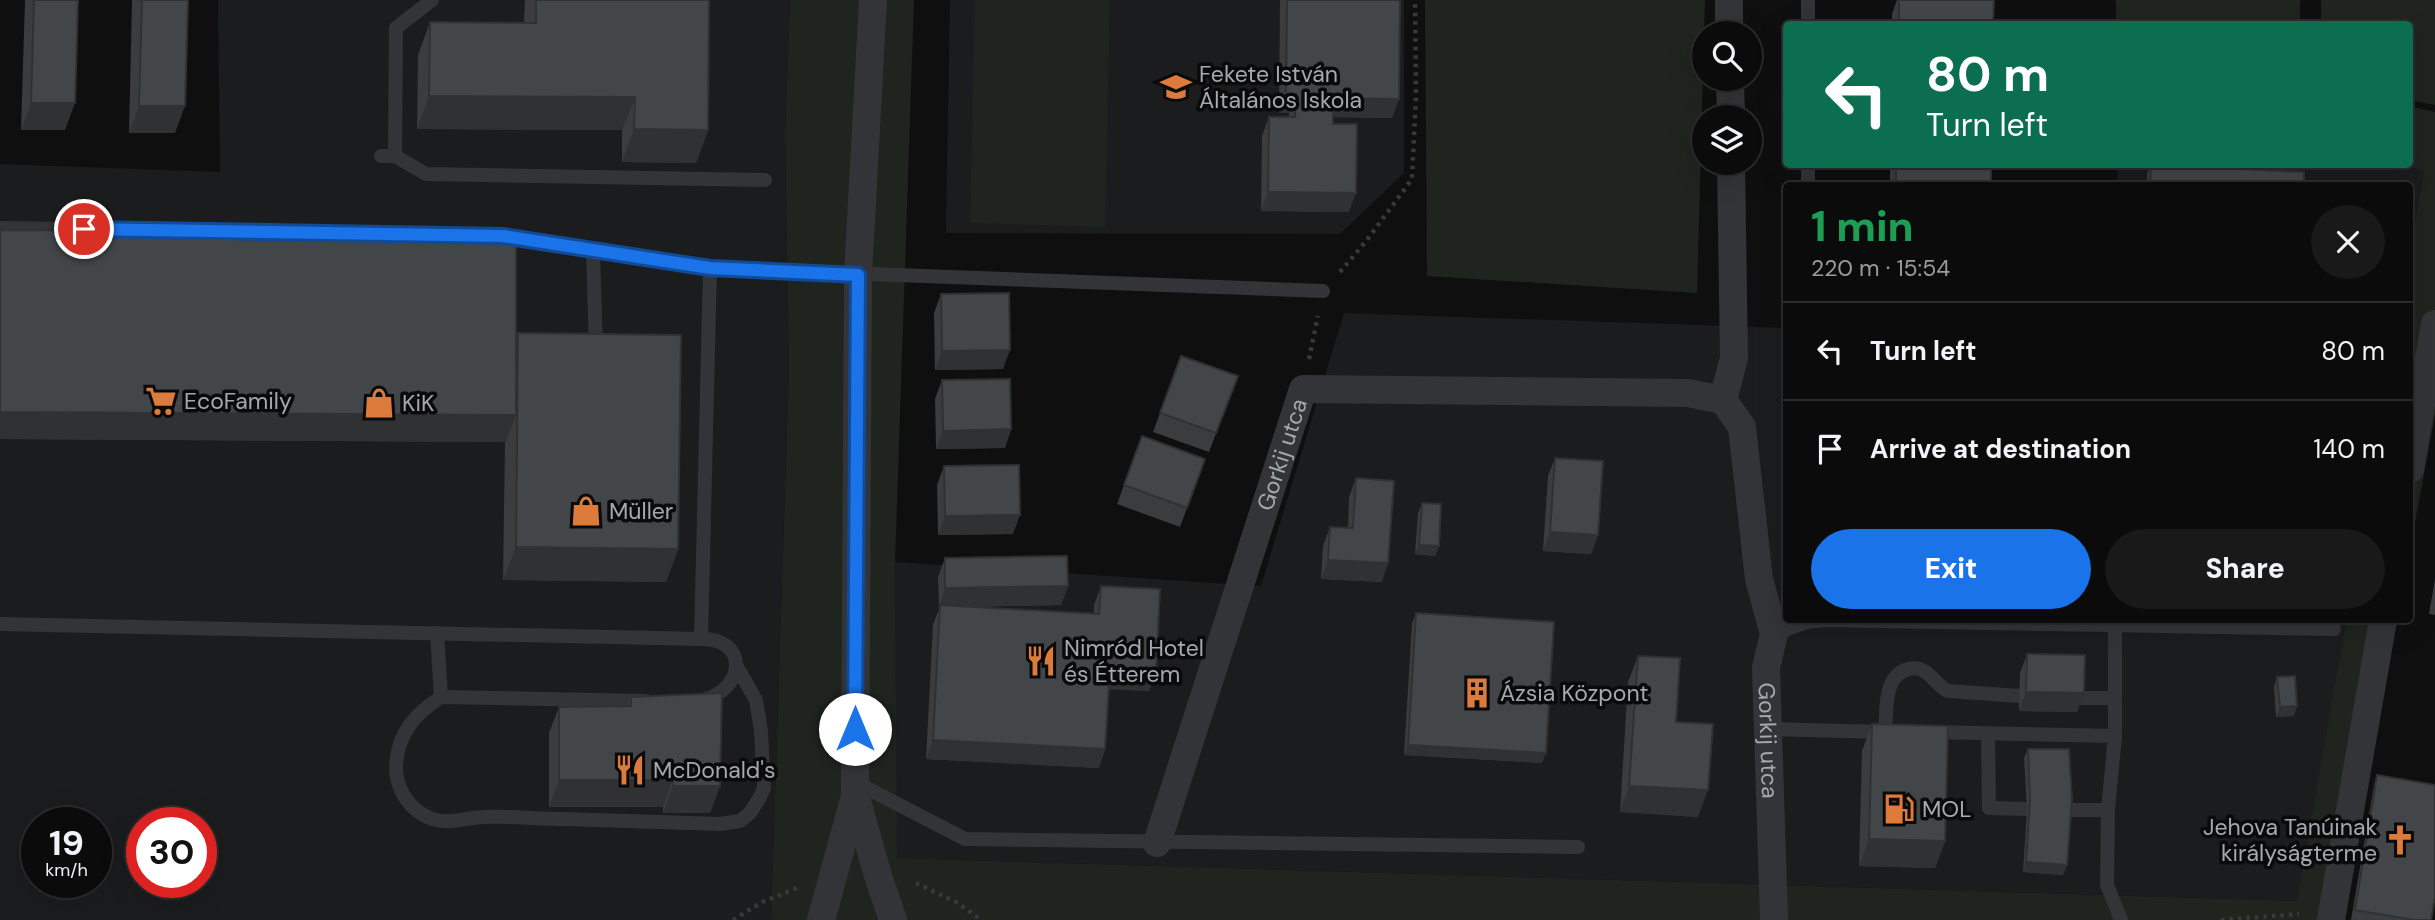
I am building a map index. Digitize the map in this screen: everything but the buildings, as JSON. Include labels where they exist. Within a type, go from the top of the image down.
[{"type":"street","points":[[821,920],[855,788],[858,275],[873,0]]},
{"type":"street","points":[[1729,0],[1729,21]]},
{"type":"street","points":[[1723,400],[1734,358],[1731,175]]},
{"type":"street","points":[[2413,452],[2435,324]]},
{"type":"street","name":"Gorkij utca","points":[[1157,843],[1303,388],[1688,393],[1723,400],[1742,427],[1759,579],[1773,634],[1766,668],[1774,920]]},
{"type":"street","points":[[2331,918],[2382,623]]},
{"type":"street","points":[[855,788],[878,876],[893,920]]},
{"type":"lane","points":[[432,0],[396,27],[388,156],[426,174],[765,180]]},
{"type":"lane","points":[[1808,0],[1808,21]]},
{"type":"lane","points":[[0,228],[223,231]]},
{"type":"lane","points":[[307,233],[503,236],[710,268],[1323,291]]},
{"type":"lane","points":[[593,251],[596,352]]},
{"type":"lane","points":[[701,639],[710,268]]},
{"type":"lane","points":[[1773,634],[1804,623]]},
{"type":"lane","points":[[1970,623],[2115,626],[2293,624],[2334,629]]},
{"type":"lane","points":[[0,624],[712,639],[721,643],[735,657],[737,667],[756,700],[761,731],[764,788],[750,813],[740,821],[720,824],[484,817],[444,821],[421,814],[404,796],[396,775],[401,739],[411,721],[441,698],[666,701]]},
{"type":"lane","points":[[2115,626],[2115,736],[2108,810],[2107,885],[2122,920]]},
{"type":"lane","points":[[437,633],[441,698]]},
{"type":"lane","points":[[692,702],[721,693],[735,677],[737,667]]},
{"type":"lane","points":[[1898,732],[1889,689],[1898,675],[1910,669],[1924,670],[1948,691],[2020,696]]},
{"type":"lane","points":[[2077,698],[2115,698]]},
{"type":"lane","points":[[1767,729],[2115,736]]},
{"type":"lane","points":[[1988,733],[1989,808],[2026,809]]},
{"type":"lane","points":[[855,788],[965,839],[1578,847]]},
{"type":"lane","points":[[2068,810],[2108,810]]},
{"type":"path","points":[[1303,388],[1323,291],[1367,240],[1412,179],[1416,95],[1415,0]]},
{"type":"path","points":[[2221,920],[2289,913],[2331,918]]},
{"type":"shaded area","points":[[218,0],[790,0],[785,135],[789,367],[771,920],[0,920],[0,164],[220,172]]},
{"type":"shaded area","points":[[790,0],[914,0],[895,562],[897,858],[2297,901],[2345,623],[2396,623],[2341,920],[771,920],[789,367],[785,135]]},
{"type":"shaded area","name":"Fekete István Általános Iskola","points":[[950,0],[1404,0],[1404,173],[1340,234],[946,233]]},
{"type":"shaded area","points":[[975,0],[1110,0],[1105,227],[970,223]]},
{"type":"shaded area","points":[[1425,0],[1705,0],[1704,21],[1692,21],[1692,91],[1703,91],[1702,105],[1692,105],[1692,175],[1700,175],[1697,293],[1427,276]]},
{"type":"shaded area","points":[[2116,0],[2300,0],[2300,21],[2116,21]]},
{"type":"shaded area","points":[[2321,0],[2435,0],[2435,105],[2413,101],[2413,21],[2321,21]]},
{"type":"shaded area","points":[[2413,107],[2435,112],[2435,415],[2413,534],[2413,233],[2424,170],[2413,168]]},
{"type":"shaded area","points":[[2413,167],[2424,169],[2413,233],[2413,182],[2118,182],[2117,168]]},
{"type":"shaded area","points":[[1344,313],[1783,328],[1783,623],[2345,623],[2298,901],[896,858],[895,562],[1261,586]]},
{"type":"place","name":"Fekete István Általános Iskola","points":[[1176,87]]},
{"type":"place","name":"EcoFamily","points":[[161,401]]},
{"type":"place","name":"KiK","points":[[379,403]]},
{"type":"place","name":"Müller","points":[[586,511]]},
{"type":"place","name":"Nimród Hotel és Étterem","points":[[1041,661]]},
{"type":"place","name":"Ázsia Központ","points":[[1477,693]]},
{"type":"place","name":"McDonald's","points":[[630,770]]},
{"type":"place","name":"MOL","points":[[1899,809]]},
{"type":"place","name":"Jehova Tanúinak királyságterme","points":[[2400,840]]},
{"type":"route","points":[[84,229],[503,236],[710,268],[858,275],[855,729]]}]
